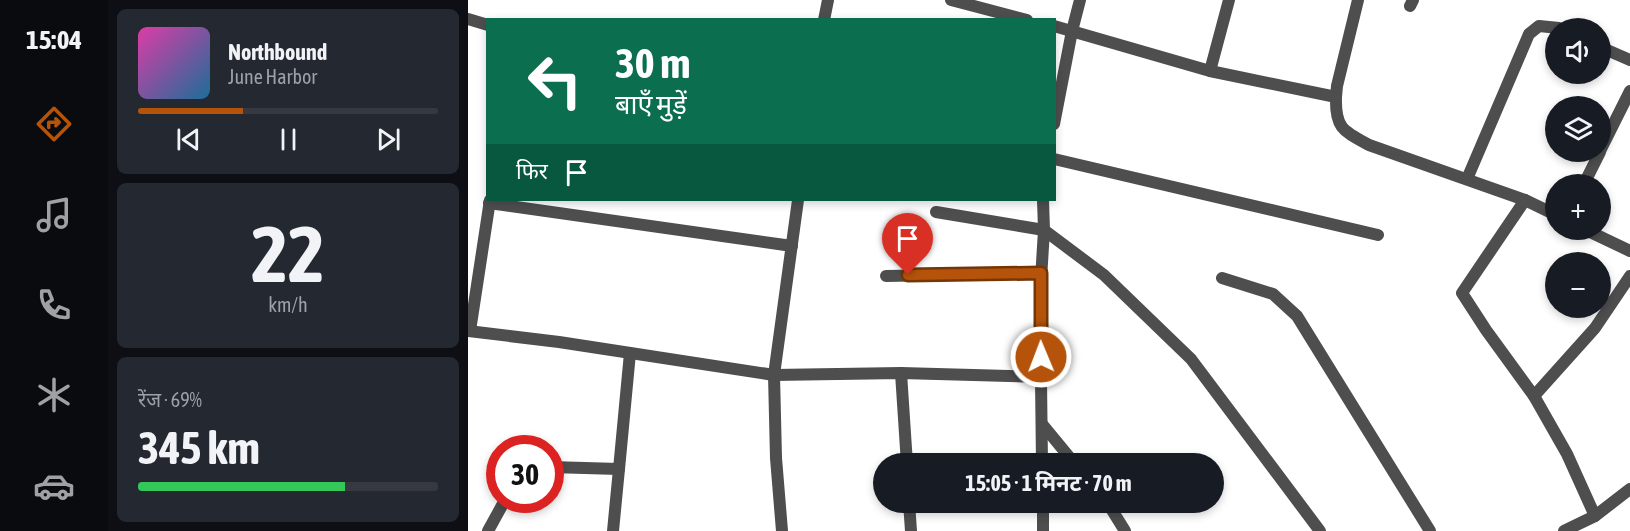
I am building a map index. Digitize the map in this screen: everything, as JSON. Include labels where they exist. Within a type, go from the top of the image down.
[{"type":"street","points":[[824,18],[828,0]]},
{"type":"street","points":[[951,0],[1019,18]]},
{"type":"street","points":[[1056,114],[1080,0]]},
{"type":"street","points":[[1210,71],[1229,0]]},
{"type":"street","points":[[1358,0],[1337,86],[1336,110],[1339,125],[1345,132],[1369,145],[1467,179],[1545,210]]},
{"type":"street","points":[[468,19],[486,24]]},
{"type":"street","points":[[1467,179],[1529,34],[1539,26],[1545,27]]},
{"type":"street","points":[[1056,27],[1210,71],[1336,97]]},
{"type":"street","points":[[1611,51],[1630,60]]},
{"type":"street","points":[[1611,129],[1630,91]]},
{"type":"street","points":[[1056,159],[1378,235]]},
{"type":"street","points":[[792,246],[490,201],[469,331],[559,342],[774,375],[901,373],[1041,377]]},
{"type":"street","points":[[782,531],[776,458],[774,375],[798,201]]},
{"type":"street","points":[[1042,453],[1043,201]]},
{"type":"street","points":[[1525,201],[1462,293],[1534,396],[1567,454],[1595,516]]},
{"type":"street","points":[[936,212],[1044,230],[1104,275],[1191,359],[1320,531]]},
{"type":"street","points":[[1608,240],[1630,250]]},
{"type":"street","points":[[886,276],[1041,273]]},
{"type":"street","points":[[1534,396],[1595,328],[1630,276]]},
{"type":"street","points":[[1222,278],[1273,294],[1298,316],[1430,531]]},
{"type":"street","points":[[613,531],[630,353]]},
{"type":"street","points":[[901,373],[906,453]]},
{"type":"street","points":[[1042,424],[1066,453]]},
{"type":"street","points":[[564,468],[619,469]]},
{"type":"street","points":[[1564,531],[1595,516],[1630,489]]},
{"type":"street","points":[[488,531],[498,513]]},
{"type":"street","points":[[910,513],[911,531]]},
{"type":"street","points":[[1042,513],[1043,531]]},
{"type":"street","points":[[1114,513],[1125,531]]},
{"type":"route","points":[[908,275],[1041,273],[1041,357]]}]
